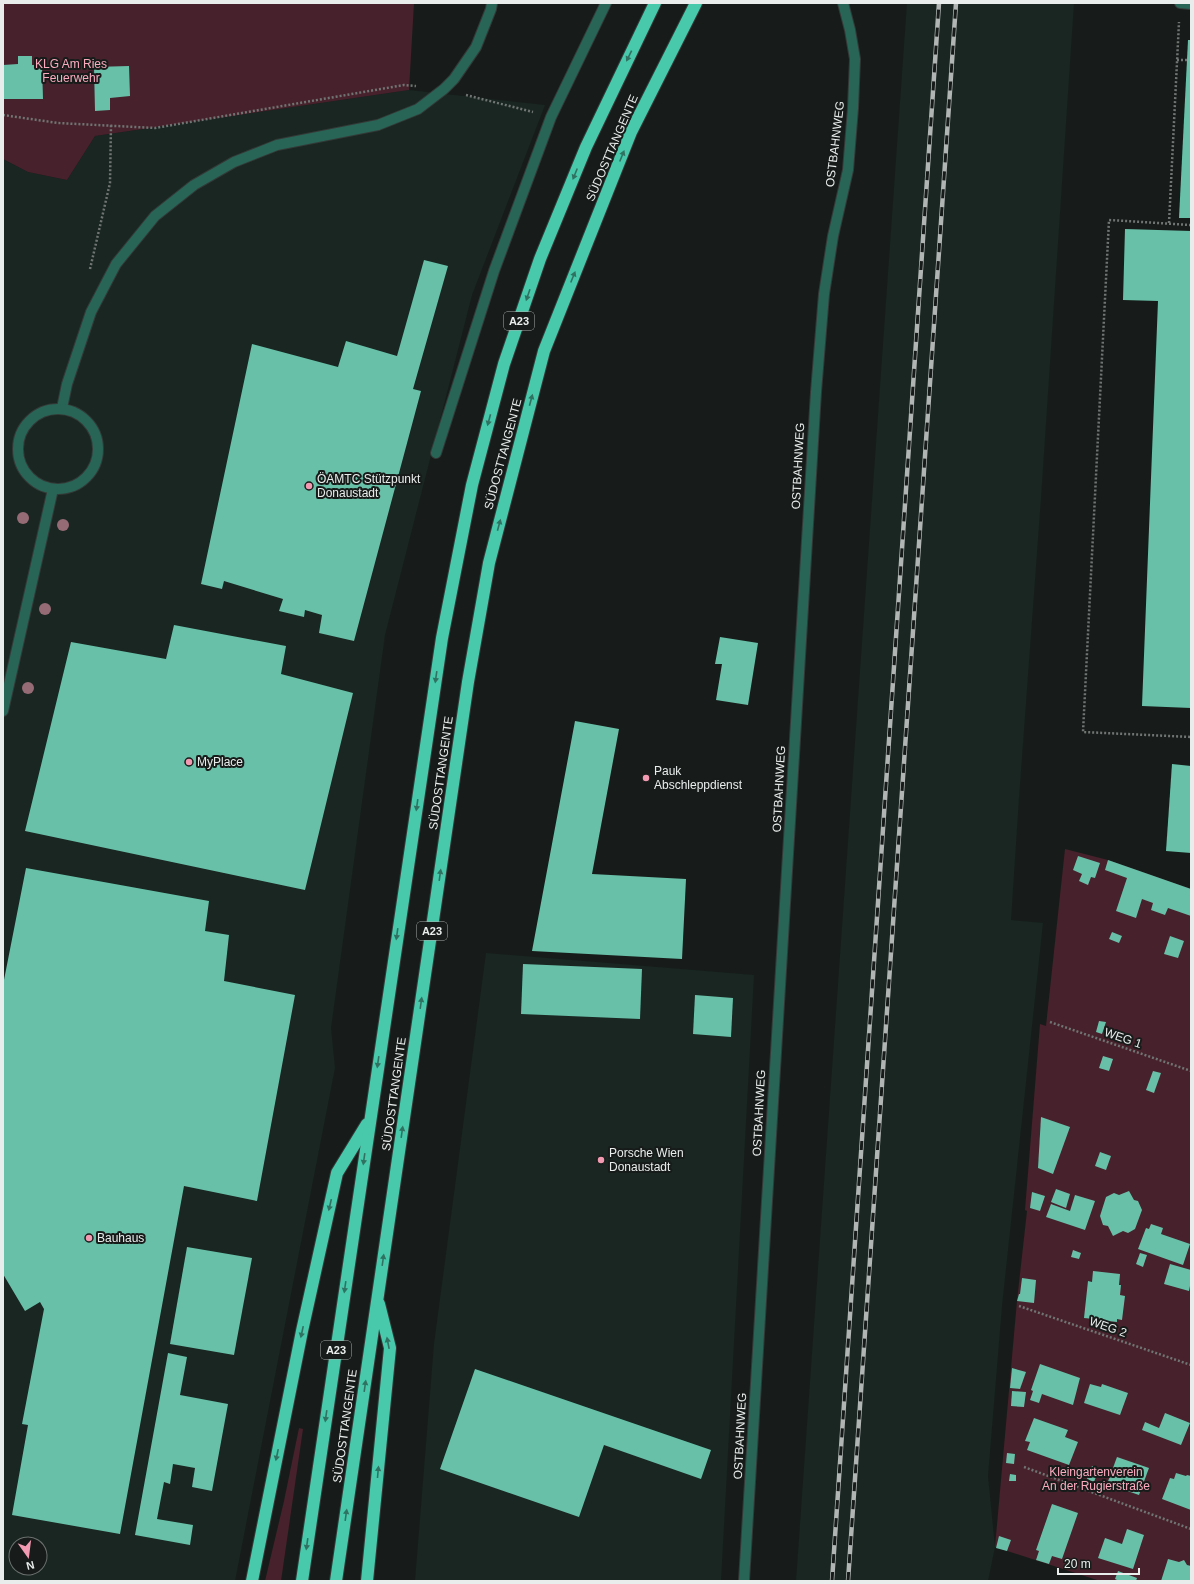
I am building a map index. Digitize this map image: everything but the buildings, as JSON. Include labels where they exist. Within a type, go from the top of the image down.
[{"type":"highway","name":"SÜDOSTTANGENTE","points":[[302,1581],[442,638],[472,485],[504,364],[540,259],[586,147],[655,3]]},
{"type":"highway","name":"SÜDOSTTANGENTE","points":[[336,1581],[467,690],[489,563],[544,351],[631,132],[696,3]]},
{"type":"highway","points":[[252,1581],[302,1331],[337,1173],[370,1120]]},
{"type":"highway","points":[[367,1581],[390,1348],[377,1299]]},
{"type":"street","points":[[62,408],[67,384],[91,312],[116,264],[155,216],[194,185],[234,162],[277,145],[378,126],[418,109],[444,89],[454,79],[476,47],[492,3]]},
{"type":"street","points":[[436,453],[494,271],[551,117],[606,3]]},
{"type":"street","name":"OSTBAHNWEG","points":[[744,1581],[816,392],[824,294],[833,236],[848,170],[853,108],[855,59],[843,3]]},
{"type":"street","points":[[1180,3],[1191,4]]},
{"type":"street","points":[[62,408],[74,411],[85,418],[93,428],[98,441],[98,454],[95,466],[87,476],[77,484],[65,488],[53,489],[39,485],[28,476],[20,465],[17,451],[19,437],[25,425],[35,415],[48,409],[62,408]]},
{"type":"street","points":[[3,711],[53,489]]},
{"type":"path","points":[[1168,224],[1180,3]]},
{"type":"path","points":[[1177,60],[1187,60]]},
{"type":"path","points":[[3,115],[58,123],[155,128],[404,85],[444,89],[551,117]]},
{"type":"path","points":[[90,270],[110,183],[110,125]]},
{"type":"path","points":[[1191,225],[1109,220],[1083,732],[1191,738]]},
{"type":"path","name":"WEG 1","points":[[1050,1022],[1191,1071]]},
{"type":"path","name":"WEG 2","points":[[1019,1306],[1191,1365]]},
{"type":"path","points":[[1024,1468],[1191,1529]]},
{"type":"shaded area","points":[[907,3],[1074,3],[1011,920],[1043,923],[1002,1306],[988,1476],[995,1547],[988,1581],[796,1581]]},
{"type":"shaded area","points":[[409,90],[545,105],[472,295],[385,635],[331,1028],[335,1068],[235,1581],[3,1581],[3,159],[28,172],[67,180],[95,136]]},
{"type":"shaded area","name":"Porsche Wien Donaustadt","points":[[486,953],[754,975],[721,1581],[415,1581],[434,1344]]},
{"type":"green space","name":"KLG Am Ries Feuerwehr","points":[[3,3],[414,3],[409,90],[95,136],[67,180],[28,172],[3,159]]},
{"type":"green space","name":"Kleingartenverein An der Rugierstraße","points":[[1065,849],[1108,860],[1191,889],[1191,1581],[1100,1581],[995,1547],[1017,1301],[1027,1211],[1025,1210],[1040,1024],[1046,1026]]},
{"type":"green space","points":[[299,1428],[303,1429],[281,1581],[265,1581],[284,1501]]},
{"type":"railway","points":[[832,1581],[939,3]]},
{"type":"railway","points":[[848,1581],[956,3]]},
{"type":"place","name":"ÖAMTC Stützpunkt Donaustadt","points":[[309,486]]},
{"type":"place","name":"MyPlace","points":[[189,762]]},
{"type":"place","name":"Pauk Abschleppdienst","points":[[646,778]]},
{"type":"place","name":"Porsche Wien Donaustadt","points":[[601,1160]]},
{"type":"place","name":"Bauhaus","points":[[89,1238]]}]
